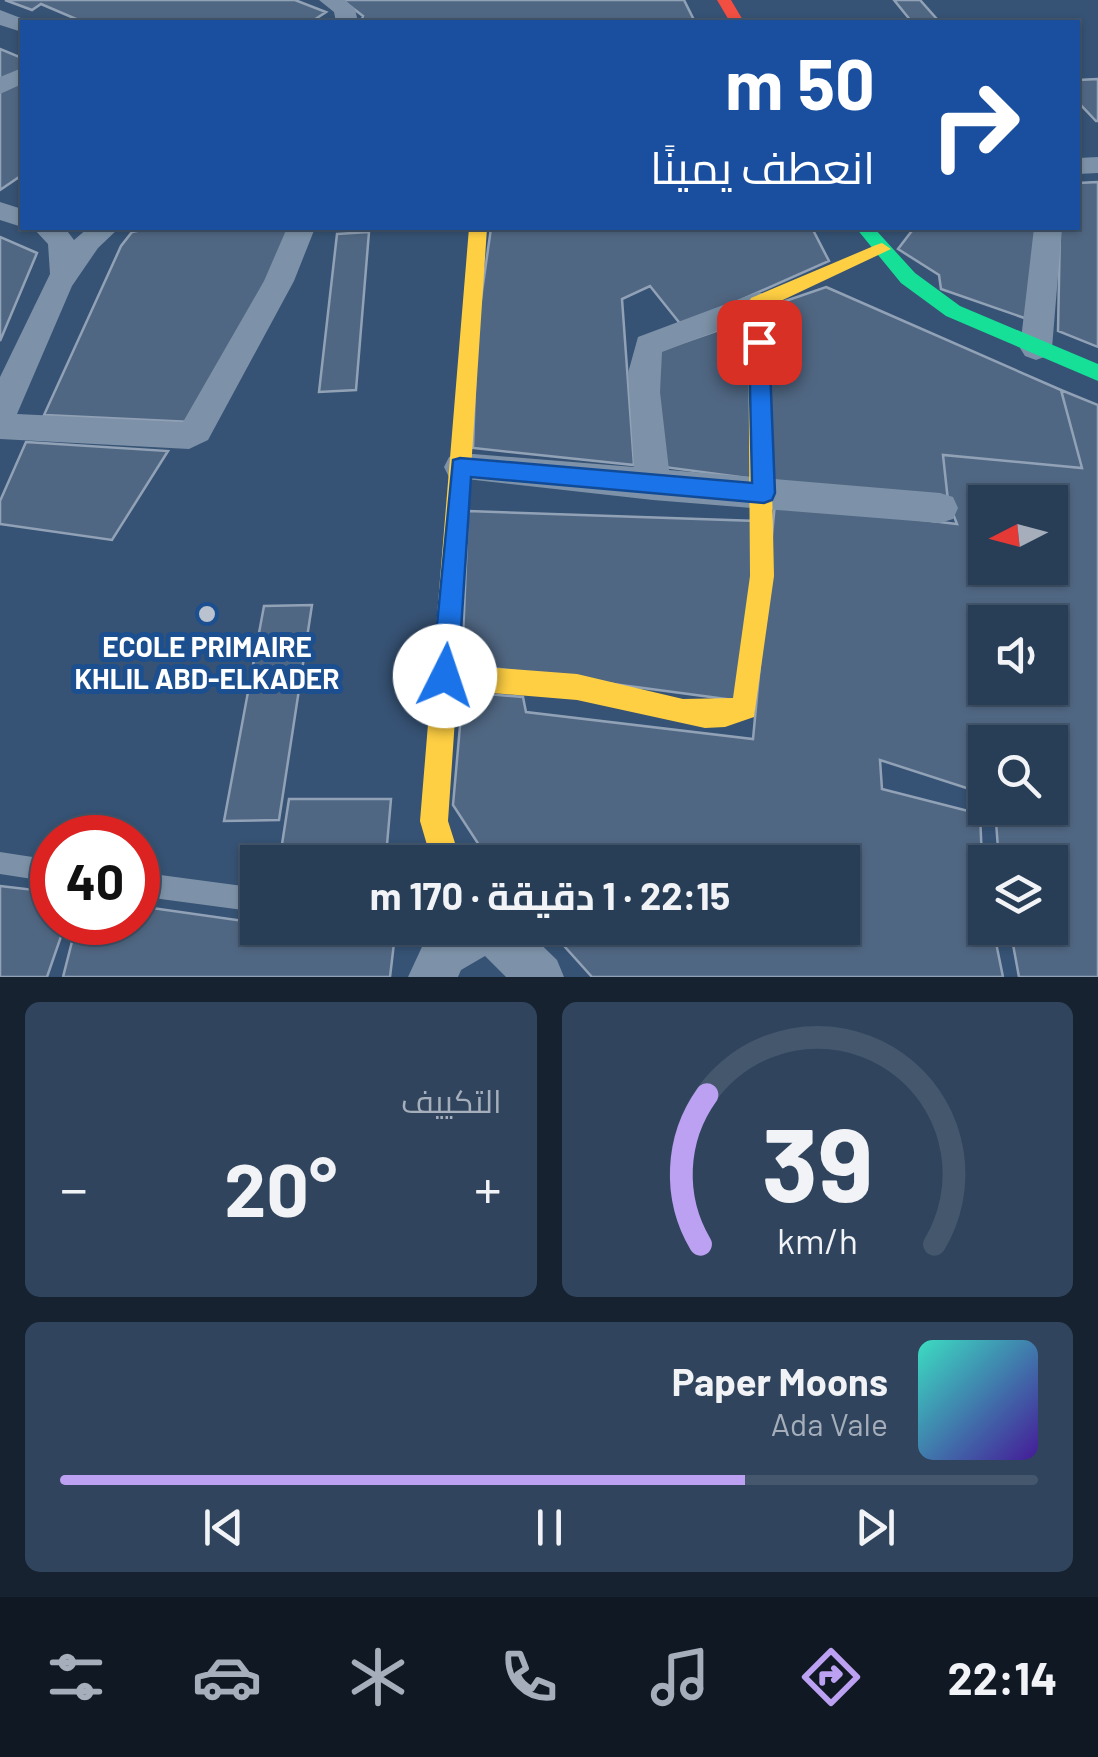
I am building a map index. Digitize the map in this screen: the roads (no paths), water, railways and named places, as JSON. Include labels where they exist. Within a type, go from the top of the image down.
[{"type":"street","points":[[330,0],[344,9],[347,20]]},
{"type":"street","points":[[50,230],[62,240],[66,252],[64,278]]},
{"type":"street","points":[[0,416],[52,296],[88,241],[102,230]]},
{"type":"street","points":[[0,426],[189,436],[196,432],[279,281],[300,230]]},
{"type":"street","points":[[441,845],[434,821],[478,230]]},
{"type":"street","points":[[867,230],[923,292],[953,311],[1098,373]]},
{"type":"street","points":[[1036,348],[1048,230]]},
{"type":"street","points":[[654,485],[644,353],[649,344],[882,250]]},
{"type":"street","points":[[445,676],[580,688],[686,711],[728,715],[739,712],[750,695],[762,576],[764,493],[758,303]]},
{"type":"street","points":[[460,467],[940,508]]},
{"type":"street","points":[[432,977],[444,953],[459,945]]},
{"type":"street","points":[[507,945],[540,977]]},
{"type":"lane","points":[[0,863],[30,868]]},
{"type":"lane","points":[[160,887],[240,898]]},
{"type":"place","name":"ECOLE PRIMAIRE KHLIL ABD-ELKADER","points":[[207,614]]}]
